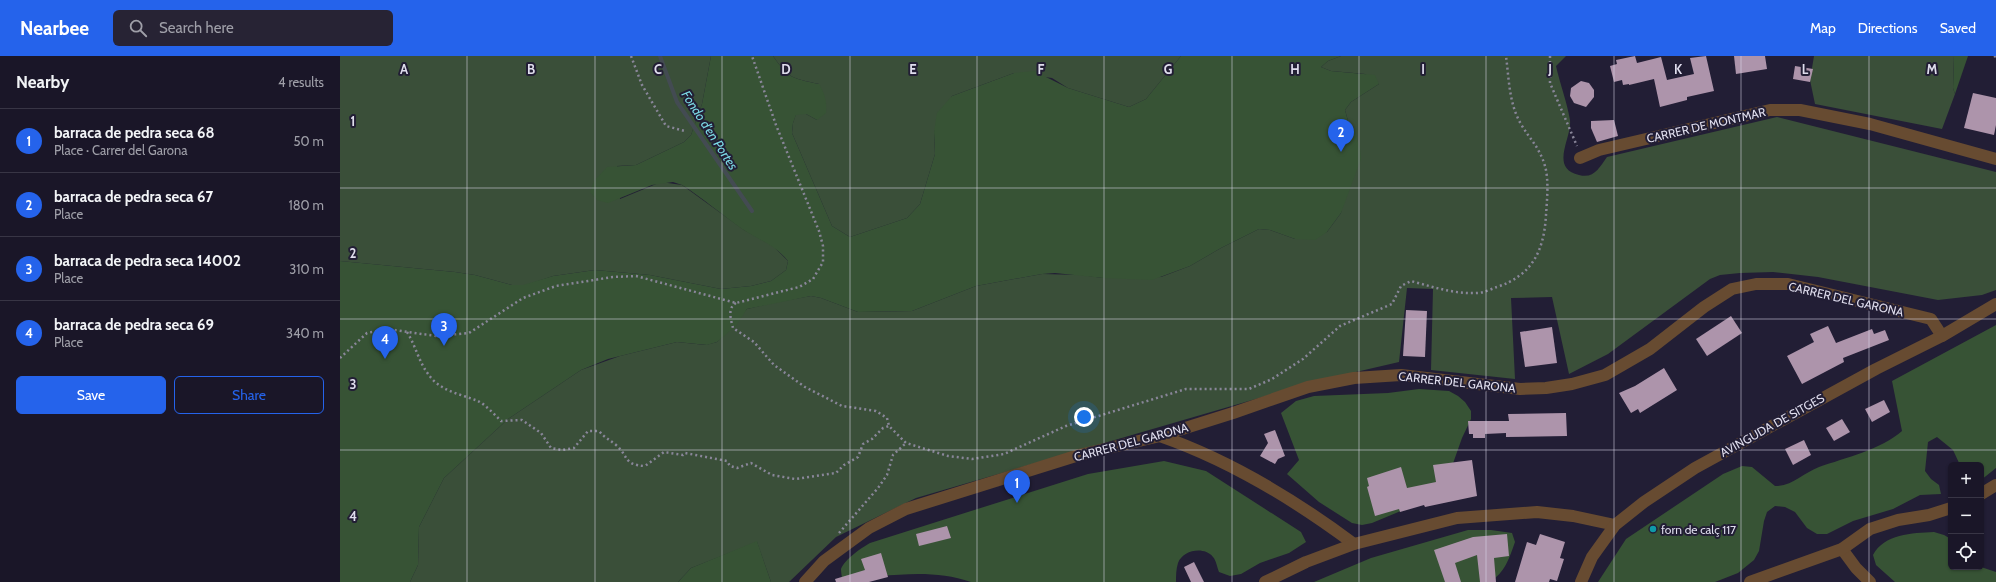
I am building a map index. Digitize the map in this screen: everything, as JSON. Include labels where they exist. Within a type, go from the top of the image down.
[{"type":"street","name":"CARRER DE MONTMAR","points":[[1580,158],[1599,150],[1747,115],[1770,110],[1800,110],[1870,124],[1996,159]]},
{"type":"street","name":"CARRER DEL GARONA","points":[[805,582],[824,561],[869,528],[906,509],[1079,455],[1160,436],[1308,387],[1354,378],[1401,375],[1520,389],[1546,388],[1572,384],[1605,375],[1650,349],[1704,306],[1732,289],[1756,284],[1788,284],[1931,319],[1942,336]]},
{"type":"street","name":"AVINGUDA DE SITGES","points":[[1581,582],[1592,557],[1615,524],[1644,502],[1728,448],[1876,369],[1942,336],[1996,304]]},
{"type":"street","points":[[1160,436],[1206,454],[1260,483],[1312,514],[1354,544]]},
{"type":"street","points":[[1984,492],[1996,485]]},
{"type":"street","points":[[1750,582],[1842,549],[1870,529],[1898,520],[1929,515],[1948,509]]},
{"type":"street","points":[[1265,582],[1306,562],[1354,544],[1457,518],[1537,512],[1573,516],[1615,524]]},
{"type":"street","points":[[1842,549],[1856,568],[1870,582]]},
{"type":"path","points":[[631,56],[642,85],[666,126],[685,131]]},
{"type":"path","points":[[340,358],[367,333],[387,330],[436,336],[469,333],[523,298],[556,286],[613,277],[636,276],[736,303],[798,287],[813,279],[823,262],[823,246],[819,231],[776,125],[752,56]]},
{"type":"path","points":[[736,303],[733,304],[730,314],[733,328],[754,342],[774,365],[806,387],[842,406],[876,411],[887,418],[890,426],[906,443],[948,456],[972,459],[1004,454],[1066,426],[1186,388],[1249,389],[1272,379],[1304,359],[1340,326],[1392,304],[1401,286],[1411,281],[1443,290],[1478,293],[1513,282],[1527,270],[1538,253],[1545,229],[1547,200],[1545,168],[1538,147],[1521,124],[1513,106],[1506,56]]},
{"type":"path","points":[[1550,56],[1550,83],[1574,136],[1580,158]]},
{"type":"path","points":[[407,332],[416,346],[416,352],[420,363],[434,381],[460,396],[479,402],[501,421],[522,420],[541,433],[551,448],[562,450],[574,448],[588,431],[599,431],[605,438],[618,446],[625,458],[634,466],[645,466],[664,452],[682,455],[685,453],[727,461],[730,466],[737,468],[751,463],[772,475],[795,479],[836,473],[844,465],[858,457],[862,444],[872,439],[883,428],[890,426]]},
{"type":"path","points":[[834,537],[853,518],[878,488],[887,475],[893,455],[906,443]]},
{"type":"green space","points":[[340,56],[711,56],[702,104],[691,135],[684,142],[636,165],[617,166],[620,199],[661,182],[682,185],[744,230],[773,246],[788,261],[786,270],[771,281],[751,286],[721,289],[650,275],[595,270],[553,276],[523,286],[512,285],[475,275],[455,272],[340,261]]},
{"type":"green space","points":[[711,56],[773,56],[787,73],[797,79],[819,84],[825,98],[826,113],[817,120],[806,114],[796,115],[792,133],[832,226],[850,237],[907,218],[920,204],[935,154],[934,132],[937,113],[952,96],[1014,73],[1034,71],[1068,88],[1129,107],[1146,99],[1181,56],[1341,56],[1328,61],[1321,67],[1331,71],[1375,75],[1379,84],[1351,102],[1345,110],[1348,121],[1354,128],[1360,149],[1361,159],[1341,213],[1327,232],[1315,240],[1295,239],[1270,230],[1259,229],[1221,248],[1190,266],[1152,280],[1103,278],[1055,273],[1042,274],[976,286],[912,311],[858,312],[821,298],[811,296],[747,309],[736,326],[717,342],[707,345],[677,342],[608,359],[581,370],[508,419],[444,478],[419,527],[418,565],[410,582],[340,582],[340,261],[455,272],[475,275],[512,285],[523,285],[553,276],[595,270],[650,275],[721,289],[751,286],[771,281],[786,270],[788,261],[783,255],[742,229],[682,185],[673,182],[652,185],[608,203],[597,200],[590,192],[594,181],[607,167],[636,165],[684,142],[691,135],[702,104]]},
{"type":"green space","points":[[773,56],[1181,56],[1146,99],[1129,107],[1068,88],[1052,78],[1014,73],[952,96],[934,132],[935,154],[920,204],[907,218],[850,237],[832,226],[792,133],[796,114],[806,114],[817,120],[819,84],[797,79],[787,73]]},
{"type":"green space","points":[[1341,56],[1566,56],[1556,66],[1570,120],[1570,127],[1563,159],[1565,166],[1570,171],[1584,176],[1596,172],[1607,157],[1777,117],[1996,172],[1996,290],[1982,295],[1938,300],[1818,277],[1773,272],[1720,275],[1710,279],[1608,354],[1569,374],[1552,297],[1511,298],[1515,379],[1431,370],[1433,289],[1407,288],[1399,362],[1317,381],[916,498],[836,537],[789,582],[771,582],[757,542],[691,568],[678,582],[410,582],[418,565],[419,527],[444,478],[508,419],[581,370],[620,356],[677,342],[706,345],[717,342],[747,309],[772,303],[811,296],[821,298],[858,312],[912,311],[976,286],[1042,274],[1081,275],[1103,278],[1161,277],[1190,266],[1221,248],[1259,229],[1270,230],[1295,239],[1327,232],[1341,213],[1354,128],[1348,121],[1345,110],[1351,102],[1379,84],[1365,74],[1331,71],[1321,67],[1328,61]]},
{"type":"green space","points":[[1814,56],[1954,56],[1953,88],[1955,94],[1942,129],[1815,104],[1810,80]]},
{"type":"green space","points":[[1954,56],[1968,56],[1955,94],[1953,88]]},
{"type":"green space","points":[[1996,325],[1996,468],[1984,478],[1984,462],[1959,462],[1953,450],[1937,437],[1928,442],[1925,471],[1931,479],[1939,485],[1941,494],[1920,495],[1893,509],[1853,521],[1827,534],[1817,534],[1807,528],[1795,512],[1785,507],[1775,506],[1767,512],[1759,551],[1754,560],[1738,573],[1715,582],[1598,582],[1626,539],[1723,474],[1742,466],[1752,467],[1775,486],[1787,484],[1819,467],[1874,448],[1894,437],[1902,431],[1892,381]]},
{"type":"green space","points":[[1419,389],[1449,391],[1458,396],[1465,402],[1471,411],[1471,419],[1462,438],[1451,469],[1408,508],[1372,523],[1362,525],[1352,523],[1319,502],[1287,474],[1299,460],[1281,413],[1296,401],[1314,396],[1388,393]]},
{"type":"green space","points":[[1164,461],[1206,471],[1301,532],[1306,542],[1289,553],[1260,563],[1241,574],[1230,576],[1219,572],[1213,557],[1204,551],[1189,552],[1184,555],[1178,563],[1176,570],[1176,582],[971,582],[955,577],[923,574],[842,579],[841,569],[846,561],[870,543],[1088,474]]},
{"type":"green space","points":[[1468,530],[1491,530],[1512,533],[1515,542],[1508,559],[1503,569],[1490,582],[1314,582],[1371,558]]},
{"type":"green space","points":[[1934,532],[1948,537],[1948,570],[1984,570],[1984,568],[1996,572],[1996,582],[1895,582],[1876,565],[1873,555],[1878,548],[1891,539],[1917,533]]},
{"type":"green space","points":[[757,541],[771,582],[678,582],[691,568]]},
{"type":"building","points":[[1635,56],[1637,63],[1661,57],[1667,80],[1694,74],[1690,58],[1706,56],[1714,91],[1687,97],[1687,100],[1660,107],[1654,79],[1629,85],[1623,85],[1622,80],[1614,82],[1610,66],[1617,64],[1616,60]]},
{"type":"building","points":[[1734,56],[1765,56],[1767,69],[1736,74]]},
{"type":"building","points":[[1795,66],[1813,69],[1810,82],[1793,79]]},
{"type":"building","points":[[1581,81],[1589,83],[1594,90],[1594,97],[1586,107],[1574,103],[1570,96],[1571,88]]},
{"type":"building","points":[[1973,93],[1996,98],[1996,125],[1994,135],[1964,128]]},
{"type":"building","points":[[1614,120],[1618,136],[1597,142],[1591,128],[1591,121]]},
{"type":"building","points":[[1406,310],[1427,311],[1425,357],[1403,356]]},
{"type":"building","points":[[1731,316],[1742,333],[1707,356],[1696,339]]},
{"type":"building","points":[[1828,326],[1836,343],[1872,329],[1874,334],[1885,330],[1889,340],[1843,358],[1844,362],[1802,384],[1787,356],[1814,342],[1810,334]]},
{"type":"building","points":[[1552,327],[1557,363],[1525,367],[1520,332]]},
{"type":"building","points":[[1664,368],[1677,390],[1640,413],[1638,409],[1631,413],[1619,393],[1635,386]]},
{"type":"building","points":[[1884,400],[1890,412],[1872,422],[1865,409]]},
{"type":"building","points":[[1566,413],[1567,436],[1506,437],[1506,433],[1485,434],[1485,438],[1473,438],[1473,434],[1469,434],[1468,421],[1509,421],[1508,414]]},
{"type":"building","points":[[1842,419],[1850,432],[1834,441],[1826,428]]},
{"type":"building","points":[[1275,430],[1285,456],[1278,459],[1275,464],[1260,456],[1268,443],[1264,434]]},
{"type":"building","points":[[1804,440],[1811,455],[1793,465],[1785,449]]},
{"type":"building","points":[[1472,460],[1477,496],[1425,507],[1424,505],[1400,512],[1399,509],[1375,516],[1367,487],[1369,486],[1367,478],[1401,467],[1407,488],[1436,482],[1433,465]]},
{"type":"building","points":[[947,526],[951,538],[919,546],[916,534]]},
{"type":"building","points":[[1507,534],[1509,556],[1494,558],[1496,582],[1480,582],[1477,555],[1455,563],[1461,582],[1445,582],[1434,550],[1473,537]]},
{"type":"building","points":[[1540,534],[1565,542],[1560,558],[1564,559],[1557,581],[1550,579],[1549,582],[1515,582],[1527,542],[1536,545]]},
{"type":"building","points":[[881,553],[888,577],[869,582],[836,582],[835,579],[865,570],[861,559]]},
{"type":"building","points":[[1194,562],[1204,582],[1191,582],[1184,567]]},
{"type":"waterway","name":"Fondo d'en Portes","points":[[660,56],[677,102],[752,211]]},
{"type":"place","name":"barraca de pedra seca 67","points":[[1341,152]]},
{"type":"place","name":"barraca de pedra seca 14002","points":[[444,346]]},
{"type":"place","name":"barraca de pedra seca 69","points":[[385,359]]},
{"type":"place","name":"barraca de pedra seca 68","points":[[1017,503]]},
{"type":"place","name":"forn de calç 117","points":[[1653,529]]}]
